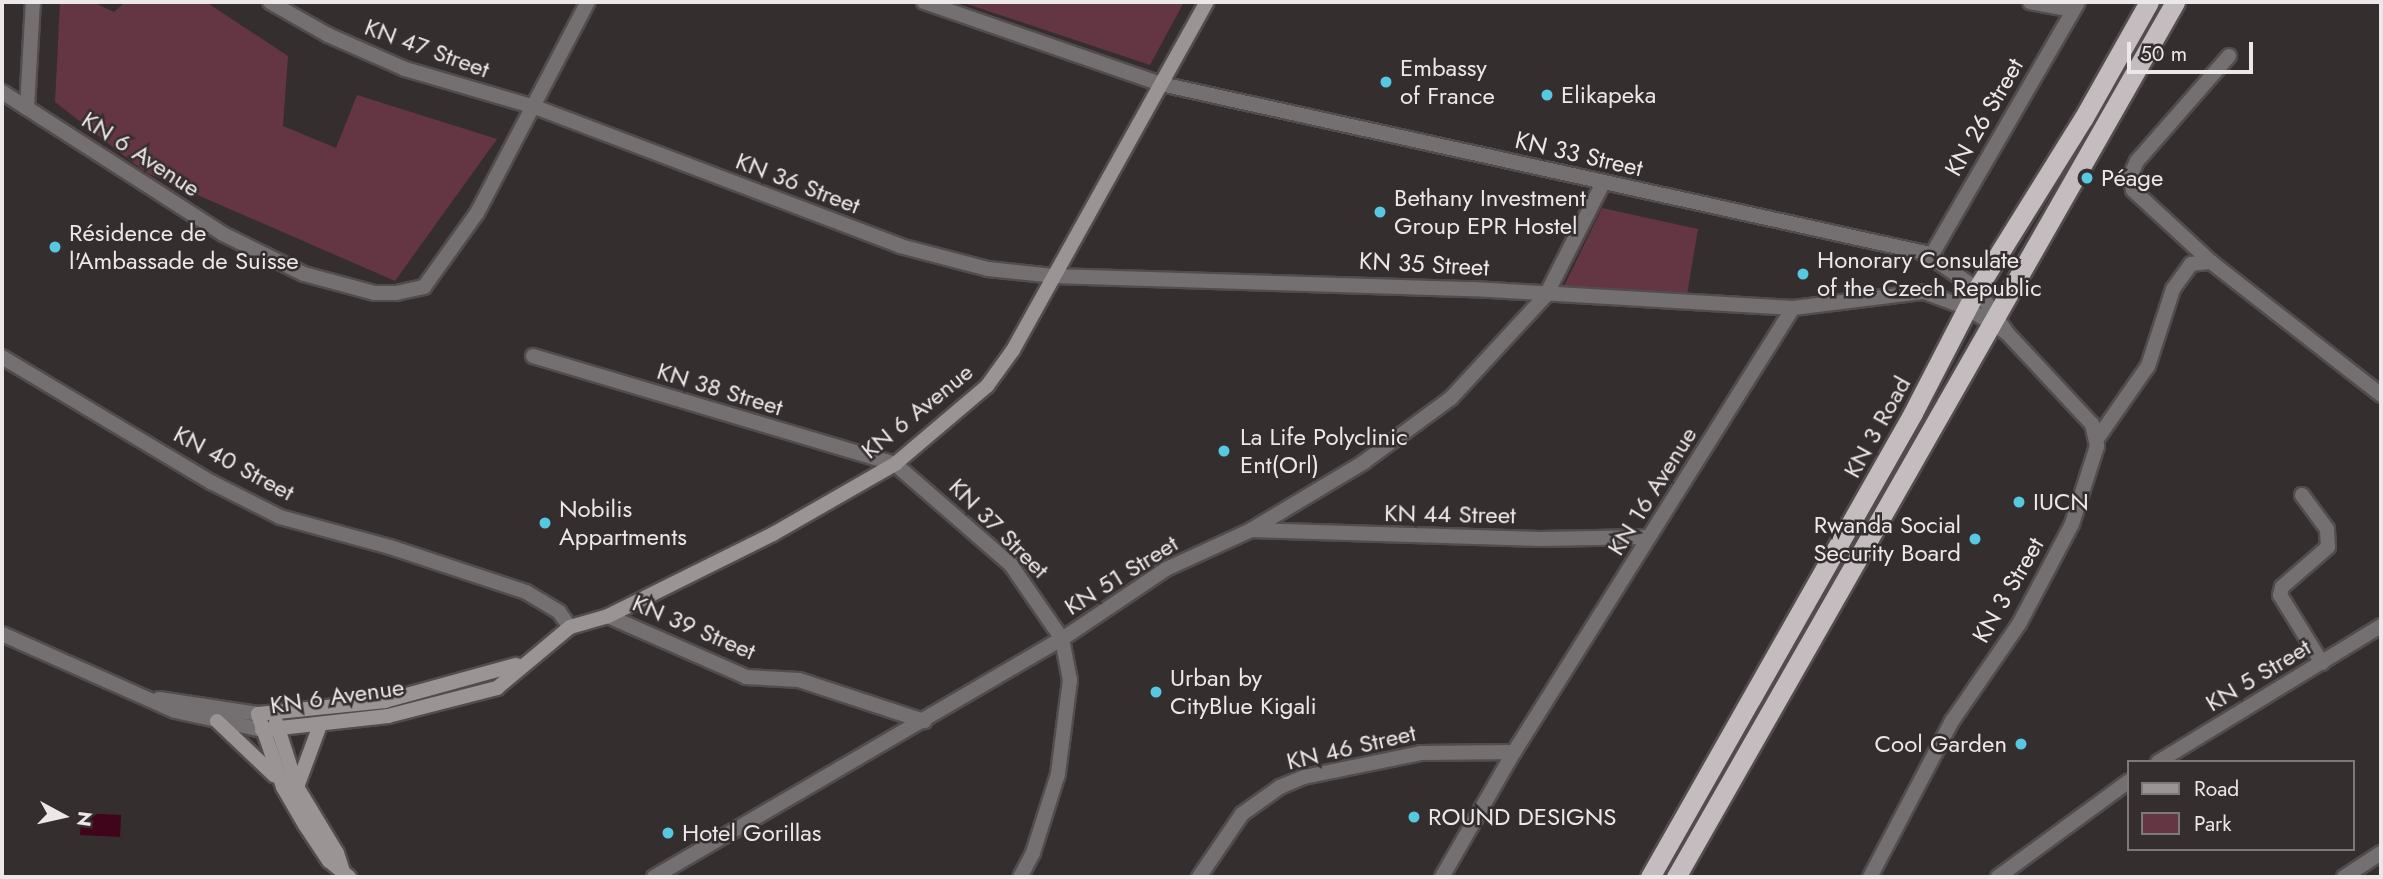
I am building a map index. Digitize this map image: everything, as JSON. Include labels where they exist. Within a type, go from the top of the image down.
[{"type":"highway","name":"KN 3 Road","points":[[1650,877],[1780,652],[1977,289],[2149,2]]},
{"type":"highway","name":"KN 3 Road","points":[[1676,877],[1999,325],[2175,2]]},
{"type":"main road","name":"KN 6 Avenue","points":[[262,730],[388,716],[497,688],[525,661],[570,627],[608,615],[774,534],[895,464],[986,386],[1013,350],[1207,2]]},
{"type":"main road","name":"KN 6 Avenue","points":[[265,714],[395,699],[494,674],[525,661]]},
{"type":"main road","points":[[265,714],[279,730],[290,787]]},
{"type":"main road","points":[[265,714],[262,730],[290,787],[337,853],[346,875]]},
{"type":"main road","points":[[217,720],[290,787]]},
{"type":"main road","points":[[290,787],[320,724]]},
{"type":"street","points":[[27,108],[33,2]]},
{"type":"street","name":"KN 47 Street","points":[[270,2],[328,35],[405,69],[535,107]]},
{"type":"street","name":"KN 6 Avenue","points":[[2,92],[223,234],[304,274],[375,293],[396,293],[424,287],[477,213],[588,2]]},
{"type":"street","name":"KN 33 Street","points":[[924,2],[1161,84],[1931,256],[1977,289]]},
{"type":"street","points":[[2030,2],[2075,6]]},
{"type":"street","name":"KN 26 Street","points":[[1931,256],[2075,6]]},
{"type":"street","points":[[2229,56],[2137,161],[2131,174],[2133,190],[2211,262],[2381,395]]},
{"type":"street","name":"KN 36 Street","points":[[535,107],[900,246],[988,269],[1053,276]]},
{"type":"street","name":"KN 51 Street","points":[[654,877],[1062,639],[1166,569],[1251,530],[1364,462],[1451,398],[1546,295],[1603,183]]},
{"type":"street","name":"KN 3 Street","points":[[1870,877],[1952,721],[2018,624],[2072,524],[2097,439],[2148,366],[2173,289],[2191,264],[2211,262]]},
{"type":"street","name":"KN 35 Street","points":[[1053,276],[1351,283],[1793,308]]},
{"type":"street","points":[[1977,289],[1999,325],[2091,424],[2097,439]]},
{"type":"street","points":[[1793,308],[1909,291],[1924,292],[1967,308],[1999,325]]},
{"type":"street","name":"KN 16 Avenue","points":[[1442,877],[1514,752],[1793,308]]},
{"type":"street","name":"KN 38 Street","points":[[533,356],[895,464]]},
{"type":"street","name":"KN 40 Street","points":[[2,357],[211,482],[280,517],[390,547],[526,592],[559,612],[570,627]]},
{"type":"street","name":"KN 37 Street","points":[[895,464],[1011,565],[1062,639],[1070,680],[1065,739],[1047,814],[1020,877]]},
{"type":"street","points":[[2302,495],[2327,530],[2328,547],[2282,587],[2280,595],[2322,663]]},
{"type":"street","name":"KN 44 Street","points":[[1251,530],[1527,539],[1649,537]]},
{"type":"street","name":"KN 39 Street","points":[[608,615],[746,677],[799,680],[923,721]]},
{"type":"street","name":"KN 5 Street","points":[[2161,760],[2381,626]]},
{"type":"street","name":"KN 6 Avenue","points":[[2,634],[147,698],[217,720],[262,730]]},
{"type":"street","name":"KN 6 Avenue","points":[[147,698],[265,714]]},
{"type":"street","name":"KN 46 Street","points":[[1199,877],[1242,814],[1280,787],[1304,776],[1421,752],[1514,752]]},
{"type":"street","points":[[1998,877],[2128,782]]},
{"type":"street","points":[[2344,877],[2381,853]]},
{"type":"green space","points":[[60,2],[93,2],[114,12],[125,2],[206,2],[288,56],[283,126],[336,148],[357,95],[497,139],[395,281],[145,172],[55,102]]},
{"type":"green space","points":[[961,2],[1184,2],[1150,65]]},
{"type":"green space","points":[[1602,208],[1698,229],[1687,295],[1563,288]]},
{"type":"shaded area","points":[[81,813],[121,815],[120,837],[80,835]]},
{"type":"place","name":"Embassy of France","points":[[1386,82]]},
{"type":"place","name":"Elikapeka","points":[[1547,95]]},
{"type":"place","name":"Péage","points":[[2087,178]]},
{"type":"place","name":"Bethany Investment Group EPR Hostel","points":[[1380,212]]},
{"type":"place","name":"Résidence de l'Ambassade de Suisse","points":[[55,247]]},
{"type":"place","name":"Honorary Consulate of the Czech Republic","points":[[1803,274]]},
{"type":"place","name":"La Life Polyclinic Ent(Orl)","points":[[1224,451]]},
{"type":"place","name":"IUCN","points":[[2019,502]]},
{"type":"place","name":"Nobilis Appartments","points":[[545,523]]},
{"type":"place","name":"Rwanda Social Security Board","points":[[1975,539]]},
{"type":"place","name":"Urban by CityBlue Kigali","points":[[1156,692]]},
{"type":"place","name":"Cool Garden","points":[[2021,744]]},
{"type":"place","name":"ROUND DESIGNS","points":[[1414,817]]},
{"type":"place","name":"Hotel Gorillas","points":[[668,833]]}]
